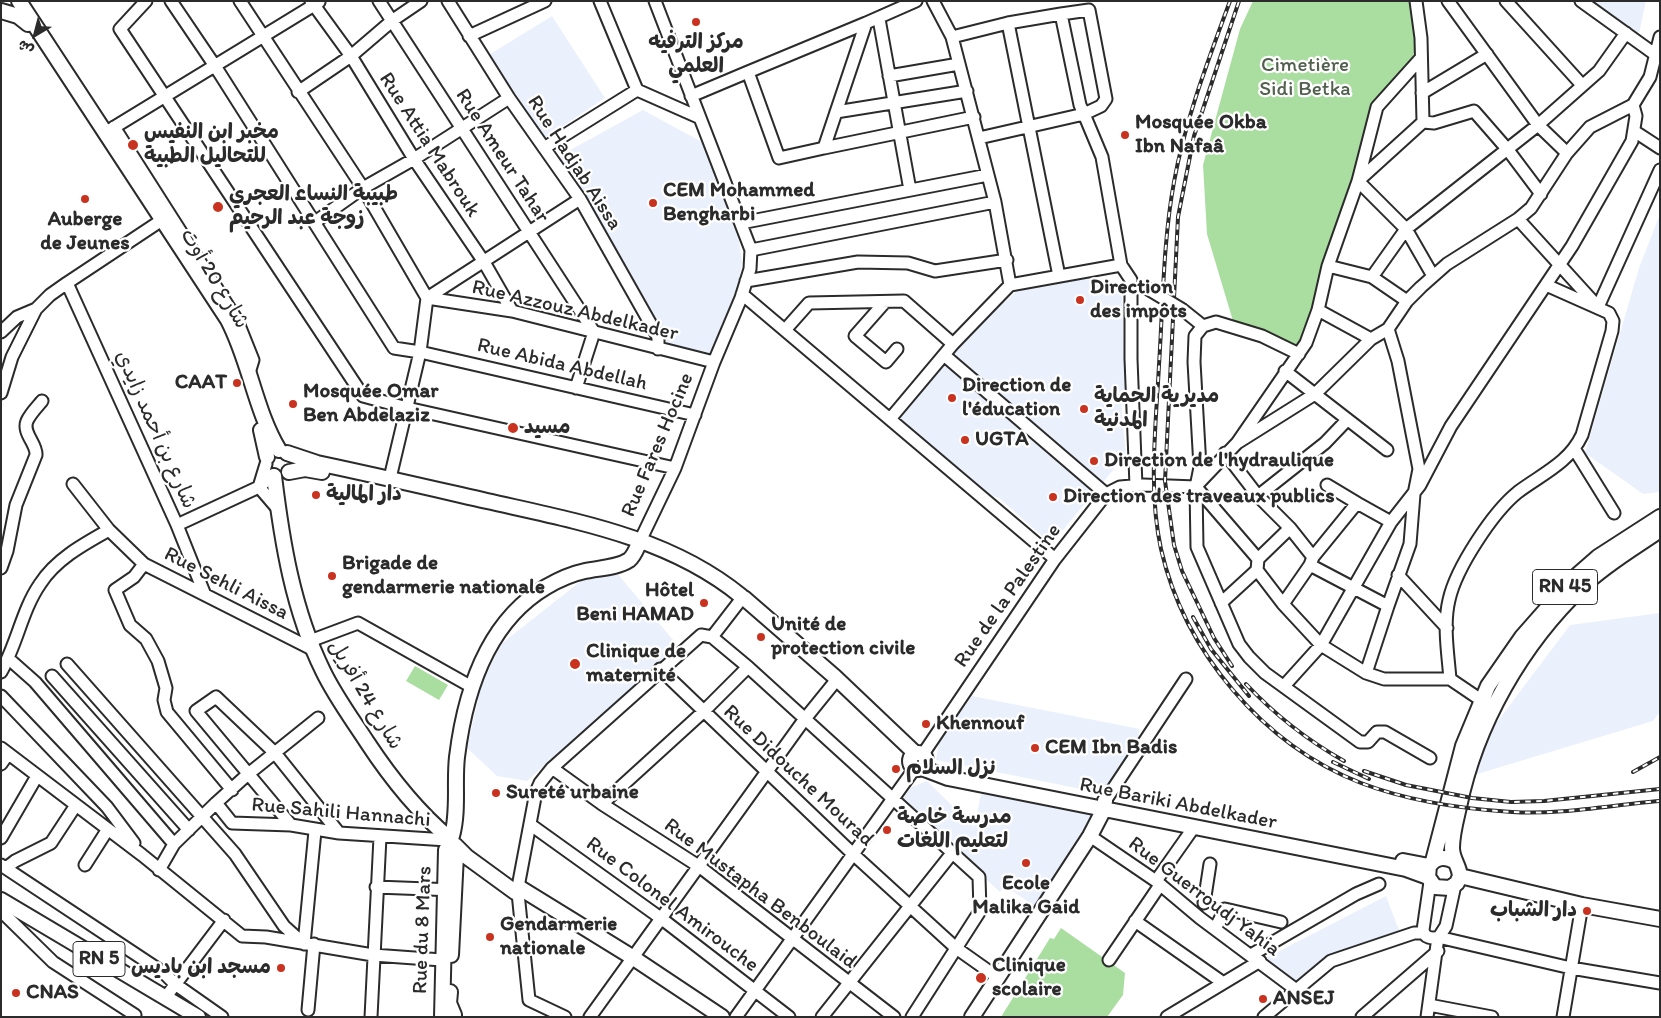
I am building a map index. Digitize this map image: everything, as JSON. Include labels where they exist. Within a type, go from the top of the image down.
[{"type":"main road","name":"شارع 20 أوت","points":[[9,1],[52,53],[110,130],[163,219],[224,330],[262,434],[277,465]]},
{"type":"main road","name":"شارع 20 أوت","points":[[19,1],[52,53]]},
{"type":"main road","points":[[1,2],[23,20]]},
{"type":"main road","points":[[1,11],[23,20]]},
{"type":"main road","name":"شارع 20 أوت","points":[[163,219],[228,320],[249,373],[277,465]]},
{"type":"main road","points":[[277,465],[316,463],[390,478],[580,522],[639,544],[740,599],[835,677],[919,760]]},
{"type":"main road","points":[[277,465],[317,471],[433,496],[639,544]]},
{"type":"main road","name":"شارع 24 أفريل","points":[[277,465],[276,492],[278,508],[292,583],[312,646],[340,700],[389,773],[434,825],[466,857],[632,957],[722,1017]]},
{"type":"main road","name":"RN 45","points":[[1430,871],[1463,746],[1480,702],[1492,680],[1528,629],[1569,583],[1598,558],[1660,517]]},
{"type":"main road","name":"RN 45","points":[[1454,861],[1452,843],[1474,750],[1492,711],[1533,644],[1582,587],[1604,568],[1660,530]]},
{"type":"main road","name":"Rue Fares Hocine","points":[[452,842],[456,824],[457,757],[472,687],[483,658],[496,636],[532,597],[545,588],[575,573],[624,563],[633,556],[639,544]]},
{"type":"main road","points":[[740,599],[919,760]]},
{"type":"main road","points":[[1492,680],[1499,681],[1506,688]]},
{"type":"main road","points":[[1480,702],[1483,709],[1492,711]]},
{"type":"main road","name":"Rue Bariki Abdelkader","points":[[919,760],[943,769],[1105,805],[1430,871]]},
{"type":"main road","points":[[972,1017],[1090,836],[1105,805]]},
{"type":"main road","name":"Rue Bariki Abdelkader","points":[[1105,805],[1194,827],[1406,870],[1430,871]]},
{"type":"main road","name":"Rue du 8 Mars","points":[[452,842],[456,855],[449,890],[442,960],[452,1016]]},
{"type":"main road","points":[[1457,881],[1460,871],[1454,861],[1446,857],[1430,871],[1441,889],[1457,881],[1660,919]]},
{"type":"main road","name":"Rue du 8 Mars","points":[[449,890],[449,1003],[452,1016]]},
{"type":"main road","name":"RN 5","points":[[1,900],[198,1017]]},
{"type":"main road","name":"RN 5","points":[[1,911],[180,1017]]},
{"type":"street","points":[[146,1],[120,28],[363,396],[407,408],[675,468]]},
{"type":"street","name":"Rue Abida Abdellah","points":[[171,1],[215,66],[394,348],[420,352],[695,415]]},
{"type":"street","points":[[240,1],[298,92],[363,188],[427,298],[420,352],[390,478]]},
{"type":"street","name":"Rue Ameur Tahar","points":[[379,1],[594,332]]},
{"type":"street","points":[[298,92],[351,56],[393,20],[421,1]]},
{"type":"street","name":"Rue Hadjab Aissa","points":[[448,1],[510,98],[580,199],[658,336],[658,349]]},
{"type":"street","points":[[469,36],[526,4],[545,1]]},
{"type":"street","points":[[600,1],[637,90],[698,117]]},
{"type":"street","name":"Rue Fares Hocine","points":[[639,544],[675,468],[714,362],[742,294],[751,250],[698,117],[655,1]]},
{"type":"street","points":[[691,96],[879,19],[916,1]]},
{"type":"street","points":[[933,1],[952,37],[974,117],[995,202],[1010,285]]},
{"type":"street","points":[[952,37],[1008,22],[1089,10],[1098,1]]},
{"type":"street","points":[[1416,1],[1421,58],[1423,122]]},
{"type":"street","points":[[1448,1],[1538,125],[1567,154]]},
{"type":"street","points":[[1506,1],[1582,85]]},
{"type":"street","points":[[1581,1],[1656,55]]},
{"type":"street","points":[[110,130],[315,3]]},
{"type":"street","name":"Rue Attia Mabrouk","points":[[315,3],[351,56],[414,159],[484,262],[512,311]]},
{"type":"street","points":[[979,138],[1084,114],[1101,106],[1106,99],[1089,10]]},
{"type":"street","points":[[1060,14],[1080,105],[1102,157],[1121,265],[1131,280],[1182,310],[1203,326]]},
{"type":"street","points":[[879,19],[910,190]]},
{"type":"street","points":[[1008,22],[1059,276]]},
{"type":"street","points":[[824,148],[866,23]]},
{"type":"street","points":[[1372,277],[1406,229],[1508,150],[1599,71],[1626,34]]},
{"type":"street","points":[[1196,487],[1225,453],[1237,443],[1315,394],[1372,339],[1388,329],[1407,301],[1447,264],[1518,219],[1531,208],[1567,154],[1590,127],[1633,105],[1650,77],[1660,37]]},
{"type":"street","points":[[1422,93],[1487,54]]},
{"type":"street","points":[[1237,443],[1306,343],[1318,310],[1328,266],[1358,181],[1377,107],[1421,58]]},
{"type":"street","points":[[889,76],[959,64]]},
{"type":"street","points":[[748,72],[779,158],[974,117]]},
{"type":"street","points":[[544,148],[637,90]]},
{"type":"street","points":[[836,112],[966,91]]},
{"type":"street","points":[[315,222],[363,188],[414,159],[510,98]]},
{"type":"street","points":[[1284,686],[1321,645],[1391,522],[1414,494],[1451,426],[1559,266],[1609,183],[1632,141],[1636,116],[1633,105]]},
{"type":"street","points":[[1358,181],[1423,122],[1434,123],[1474,111],[1508,150],[1541,194]]},
{"type":"street","points":[[1634,131],[1660,148]]},
{"type":"street","points":[[1598,307],[1660,170]]},
{"type":"street","points":[[741,223],[988,175]]},
{"type":"street","points":[[1358,181],[1406,229],[1433,276]]},
{"type":"street","points":[[427,298],[580,199]]},
{"type":"street","points":[[751,250],[995,202]]},
{"type":"street","points":[[1,393],[12,357],[36,309],[66,283],[163,219]]},
{"type":"street","points":[[1450,679],[1447,628],[1451,592],[1474,547],[1491,520],[1517,493],[1567,458],[1575,450],[1582,435],[1612,331],[1612,317],[1598,307],[1518,219]]},
{"type":"street","points":[[746,281],[858,262],[908,263],[935,271],[1006,260]]},
{"type":"street","points":[[890,419],[953,344],[1010,285],[1121,265]]},
{"type":"street","points":[[1328,266],[1372,277],[1407,301]]},
{"type":"street","points":[[1131,280],[1131,359],[1140,485]]},
{"type":"street","name":"شارع بن أحمد زايدي","points":[[66,283],[178,525],[205,595]]},
{"type":"street","points":[[1546,285],[1598,307]]},
{"type":"street","points":[[742,294],[1055,559]]},
{"type":"street","name":"Rue Azzouz Abdelkader","points":[[427,298],[512,311],[714,362]]},
{"type":"street","points":[[785,330],[809,303],[904,301],[953,344]]},
{"type":"street","points":[[885,302],[855,336],[886,362],[898,349]]},
{"type":"street","points":[[1,332],[17,317],[36,309]]},
{"type":"street","points":[[1318,310],[1372,339]]},
{"type":"street","points":[[1299,354],[1262,336],[1216,322],[1203,326],[1195,336],[1194,362],[1200,467],[1196,487],[1197,547],[1239,644],[1265,673],[1360,742],[1368,742],[1377,732],[1385,732],[1430,758]]},
{"type":"street","points":[[1366,673],[1410,544],[1414,494],[1419,469],[1416,444],[1398,361],[1388,329]]},
{"type":"street","points":[[576,388],[594,332]]},
{"type":"street","points":[[944,355],[1106,494],[1120,487],[1140,485],[1196,487],[1257,565],[1283,604],[1321,645],[1366,673],[1384,679],[1450,679],[1480,702]]},
{"type":"street","points":[[1286,370],[1386,450]]},
{"type":"street","points":[[1,568],[7,551],[16,505],[36,455],[37,448],[26,428],[27,421],[42,401]]},
{"type":"street","points":[[1258,496],[1325,444],[1347,420]]},
{"type":"street","points":[[1575,450],[1614,513]]},
{"type":"street","points":[[1225,453],[1258,496],[1290,528],[1312,561],[1352,589],[1388,606]]},
{"type":"street","points":[[178,525],[259,487],[277,465]]},
{"type":"street","name":"Rue Sehli Aissa","points":[[72,484],[109,530],[144,564],[312,646]]},
{"type":"street","points":[[1327,485],[1391,522]]},
{"type":"street","points":[[259,487],[278,508]]},
{"type":"street","name":"Rue de la Palestine","points":[[736,1017],[894,799],[1055,559],[1106,494]]},
{"type":"street","points":[[1283,604],[1312,561],[1357,503]]},
{"type":"street","points":[[1221,603],[1290,528]]},
{"type":"street","points":[[1,672],[40,584],[55,566],[77,548],[109,530]]},
{"type":"street","points":[[144,564],[134,577],[115,590],[130,625],[146,639],[158,661],[166,688],[164,700],[167,712],[232,790]]},
{"type":"street","points":[[1398,575],[1447,628]]},
{"type":"street","points":[[712,637],[740,599]]},
{"type":"street","points":[[312,646],[358,623],[472,687]]},
{"type":"street","points":[[565,1017],[529,1000],[518,889],[536,792],[540,783],[552,768],[701,634],[712,637],[748,667],[804,720],[953,852],[979,878],[980,911],[912,1017]]},
{"type":"street","points":[[8,659],[35,682],[174,844]]},
{"type":"street","points":[[67,664],[235,854],[284,926],[309,944]]},
{"type":"street","points":[[602,804],[703,712],[748,667]]},
{"type":"street","name":"Rue Didouche Mourad","points":[[660,670],[853,854],[956,948],[997,977]]},
{"type":"street","points":[[52,676],[189,830]]},
{"type":"street","points":[[1105,805],[1186,679]]},
{"type":"street","points":[[590,1017],[632,957],[700,867],[766,772],[834,683]]},
{"type":"street","points":[[1,696],[107,807],[142,855]]},
{"type":"street","points":[[290,826],[196,711],[216,697],[275,753],[338,834]]},
{"type":"street","points":[[159,870],[174,844],[216,803],[247,775],[318,718]]},
{"type":"street","points":[[1,764],[5,751],[142,855],[242,936],[309,944],[373,955],[442,960]]},
{"type":"street","name":"Rue Mustapha Benboulaid","points":[[552,768],[602,804],[700,867],[894,1017]]},
{"type":"street","points":[[1,838],[37,776]]},
{"type":"street","name":"Rue Sahili Hannachi","points":[[216,803],[232,823],[290,826],[338,834],[452,842]]},
{"type":"street","points":[[76,806],[51,843],[4,867],[164,973],[175,984],[222,1017]]},
{"type":"street","name":"Rue Colonel Amirouche","points":[[531,825],[662,919],[789,1017]]},
{"type":"street","points":[[1109,960],[1194,827]]},
{"type":"street","points":[[85,865],[108,829]]},
{"type":"street","points":[[308,1010],[314,831]]},
{"type":"street","name":"Rue Guerroudj Yahia","points":[[1090,836],[1158,883],[1200,918],[1295,989]]},
{"type":"street","points":[[371,1017],[380,837]]},
{"type":"street","points":[[822,1017],[953,852]]},
{"type":"street","points":[[1200,918],[1210,864]]},
{"type":"street","points":[[1424,933],[1430,871]]},
{"type":"street","points":[[1457,881],[1446,926],[1438,937],[1438,951],[1428,1011],[1492,1017]]},
{"type":"street","points":[[1167,1017],[1356,894],[1379,884]]},
{"type":"street","points":[[376,887],[449,890]]},
{"type":"street","points":[[1204,903],[1281,922]]},
{"type":"street","points":[[1562,1017],[1582,905]]},
{"type":"street","points":[[1215,929],[1224,909]]},
{"type":"street","points":[[1,911],[53,962],[135,1016]]},
{"type":"street","points":[[165,998],[224,920]]},
{"type":"street","points":[[1135,921],[1222,982]]},
{"type":"street","points":[[1264,1017],[1295,989],[1331,962],[1414,933],[1424,933],[1431,938],[1438,937],[1571,968],[1660,983]]},
{"type":"street","points":[[1362,1017],[1438,951]]},
{"type":"shaded area","points":[[1588,1],[1646,1],[1639,34]]},
{"type":"shaded area","points":[[552,16],[605,98],[542,140],[487,56]]},
{"type":"shaded area","name":"CEM Mohammed Bengharbi","points":[[643,110],[702,142],[739,241],[742,262],[738,287],[707,360],[673,353],[558,166],[561,155]]},
{"type":"shaded area","points":[[1660,214],[1660,492],[1643,494],[1585,453],[1639,268]]},
{"type":"shaded area","points":[[1093,276],[1122,286],[1125,396],[1121,403],[1126,455],[1051,544],[999,498],[990,495],[897,417],[992,303],[1005,302],[1017,291]]},
{"type":"shaded area","name":"Clinique de maternité","points":[[617,573],[679,647],[527,781],[497,776],[467,748],[482,682],[501,644],[581,581]]},
{"type":"shaded area","points":[[1660,613],[1660,712],[1653,721],[1474,775],[1485,738],[1570,625]]},
{"type":"shaded area","name":"CEM Ibn Badis","points":[[972,696],[1140,729],[1137,742],[1106,789],[1096,792],[936,760],[939,742]]},
{"type":"shaded area","points":[[927,781],[974,827],[982,789],[1089,812],[1095,816],[1036,907],[1005,886],[1000,892],[899,801],[912,787]]},
{"type":"shaded area","points":[[1386,896],[1397,925],[1404,937],[1331,961],[1295,989],[1260,961]]},
{"type":"green space","name":"Cimetière Sidi Betka","points":[[1253,1],[1411,1],[1416,43],[1411,66],[1376,102],[1302,338],[1295,348],[1233,321],[1207,234],[1203,165],[1240,29]]},
{"type":"green space","points":[[415,666],[448,685],[439,700],[406,681]]},
{"type":"green space","points":[[1061,928],[1125,973],[1123,995],[1107,1017],[1001,1017],[1050,938],[1054,939]]},
{"type":"railway","points":[[1230,1],[1184,136],[1170,205],[1164,274],[1155,434],[1155,504],[1161,549],[1172,587],[1188,623],[1209,658],[1233,690],[1261,719],[1292,745],[1325,766],[1361,783],[1398,795],[1436,803],[1512,812],[1567,811],[1660,801]]},
{"type":"railway","points":[[1232,666],[1214,638],[1182,571],[1174,545],[1165,481],[1178,217],[1194,136],[1239,1]]},
{"type":"railway","points":[[1193,617],[1211,649],[1249,696]]},
{"type":"railway","points":[[1246,684],[1292,726],[1344,761]]},
{"type":"railway","points":[[1633,772],[1660,757]]},
{"type":"railway","points":[[1333,762],[1369,779]]},
{"type":"railway","points":[[1364,771],[1406,785],[1472,798],[1511,802],[1544,801],[1660,789]]},
{"type":"place","name":"مركز الترفيه العلمي","points":[[696,22]]},
{"type":"place","name":"Mosquée Okba Ibn Nafaâ","points":[[1125,135]]},
{"type":"place","name":"مخبر ابن النفيس للتحاليل الطبية","points":[[133,145]]},
{"type":"place","name":"Auberge de Jeunes","points":[[85,199]]},
{"type":"place","name":"CEM Mohammed Bengharbi","points":[[653,203]]},
{"type":"place","name":"طبيبة النساء العجري زوجة عبد الرحيم","points":[[218,207]]},
{"type":"place","name":"Direction des impôts","points":[[1080,300]]},
{"type":"place","name":"CAAT","points":[[237,383]]},
{"type":"place","name":"Direction de l'éducation","points":[[952,398]]},
{"type":"place","name":"Mosquée Omar Ben Abdelaziz","points":[[293,404]]},
{"type":"place","name":"مديرية الحماية المدنية","points":[[1084,409]]},
{"type":"place","name":"مسيد","points":[[513,428]]},
{"type":"place","name":"UGTA","points":[[965,440]]},
{"type":"place","name":"Direction de l'hydraulique","points":[[1094,461]]},
{"type":"place","name":"دار المالية","points":[[316,495]]},
{"type":"place","name":"Direction des traveaux publics","points":[[1053,497]]},
{"type":"place","name":"Brigade de gendarmerie nationale","points":[[332,576]]},
{"type":"place","name":"Hôtel Beni HAMAD","points":[[704,603]]},
{"type":"place","name":"Unité de protection civile","points":[[761,637]]},
{"type":"place","name":"Clinique de maternité","points":[[575,664]]},
{"type":"place","name":"Khennouf","points":[[926,724]]},
{"type":"place","name":"CEM Ibn Badis","points":[[1035,748]]},
{"type":"place","name":"نزل السلام","points":[[896,769]]},
{"type":"place","name":"Sureté urbaine","points":[[496,793]]},
{"type":"place","name":"مدرسة خاصة لتعليم اللغات","points":[[887,830]]},
{"type":"place","name":"Ecole Malika Gaid","points":[[1026,863]]},
{"type":"place","name":"دار الشباب","points":[[1587,911]]},
{"type":"place","name":"Gendarmerie nationale","points":[[490,937]]},
{"type":"place","name":"مسجد ابن باديس","points":[[281,968]]},
{"type":"place","name":"Clinique scolaire","points":[[981,978]]},
{"type":"place","name":"CNAS","points":[[16,993]]},
{"type":"place","name":"ANSEJ","points":[[1263,999]]}]
